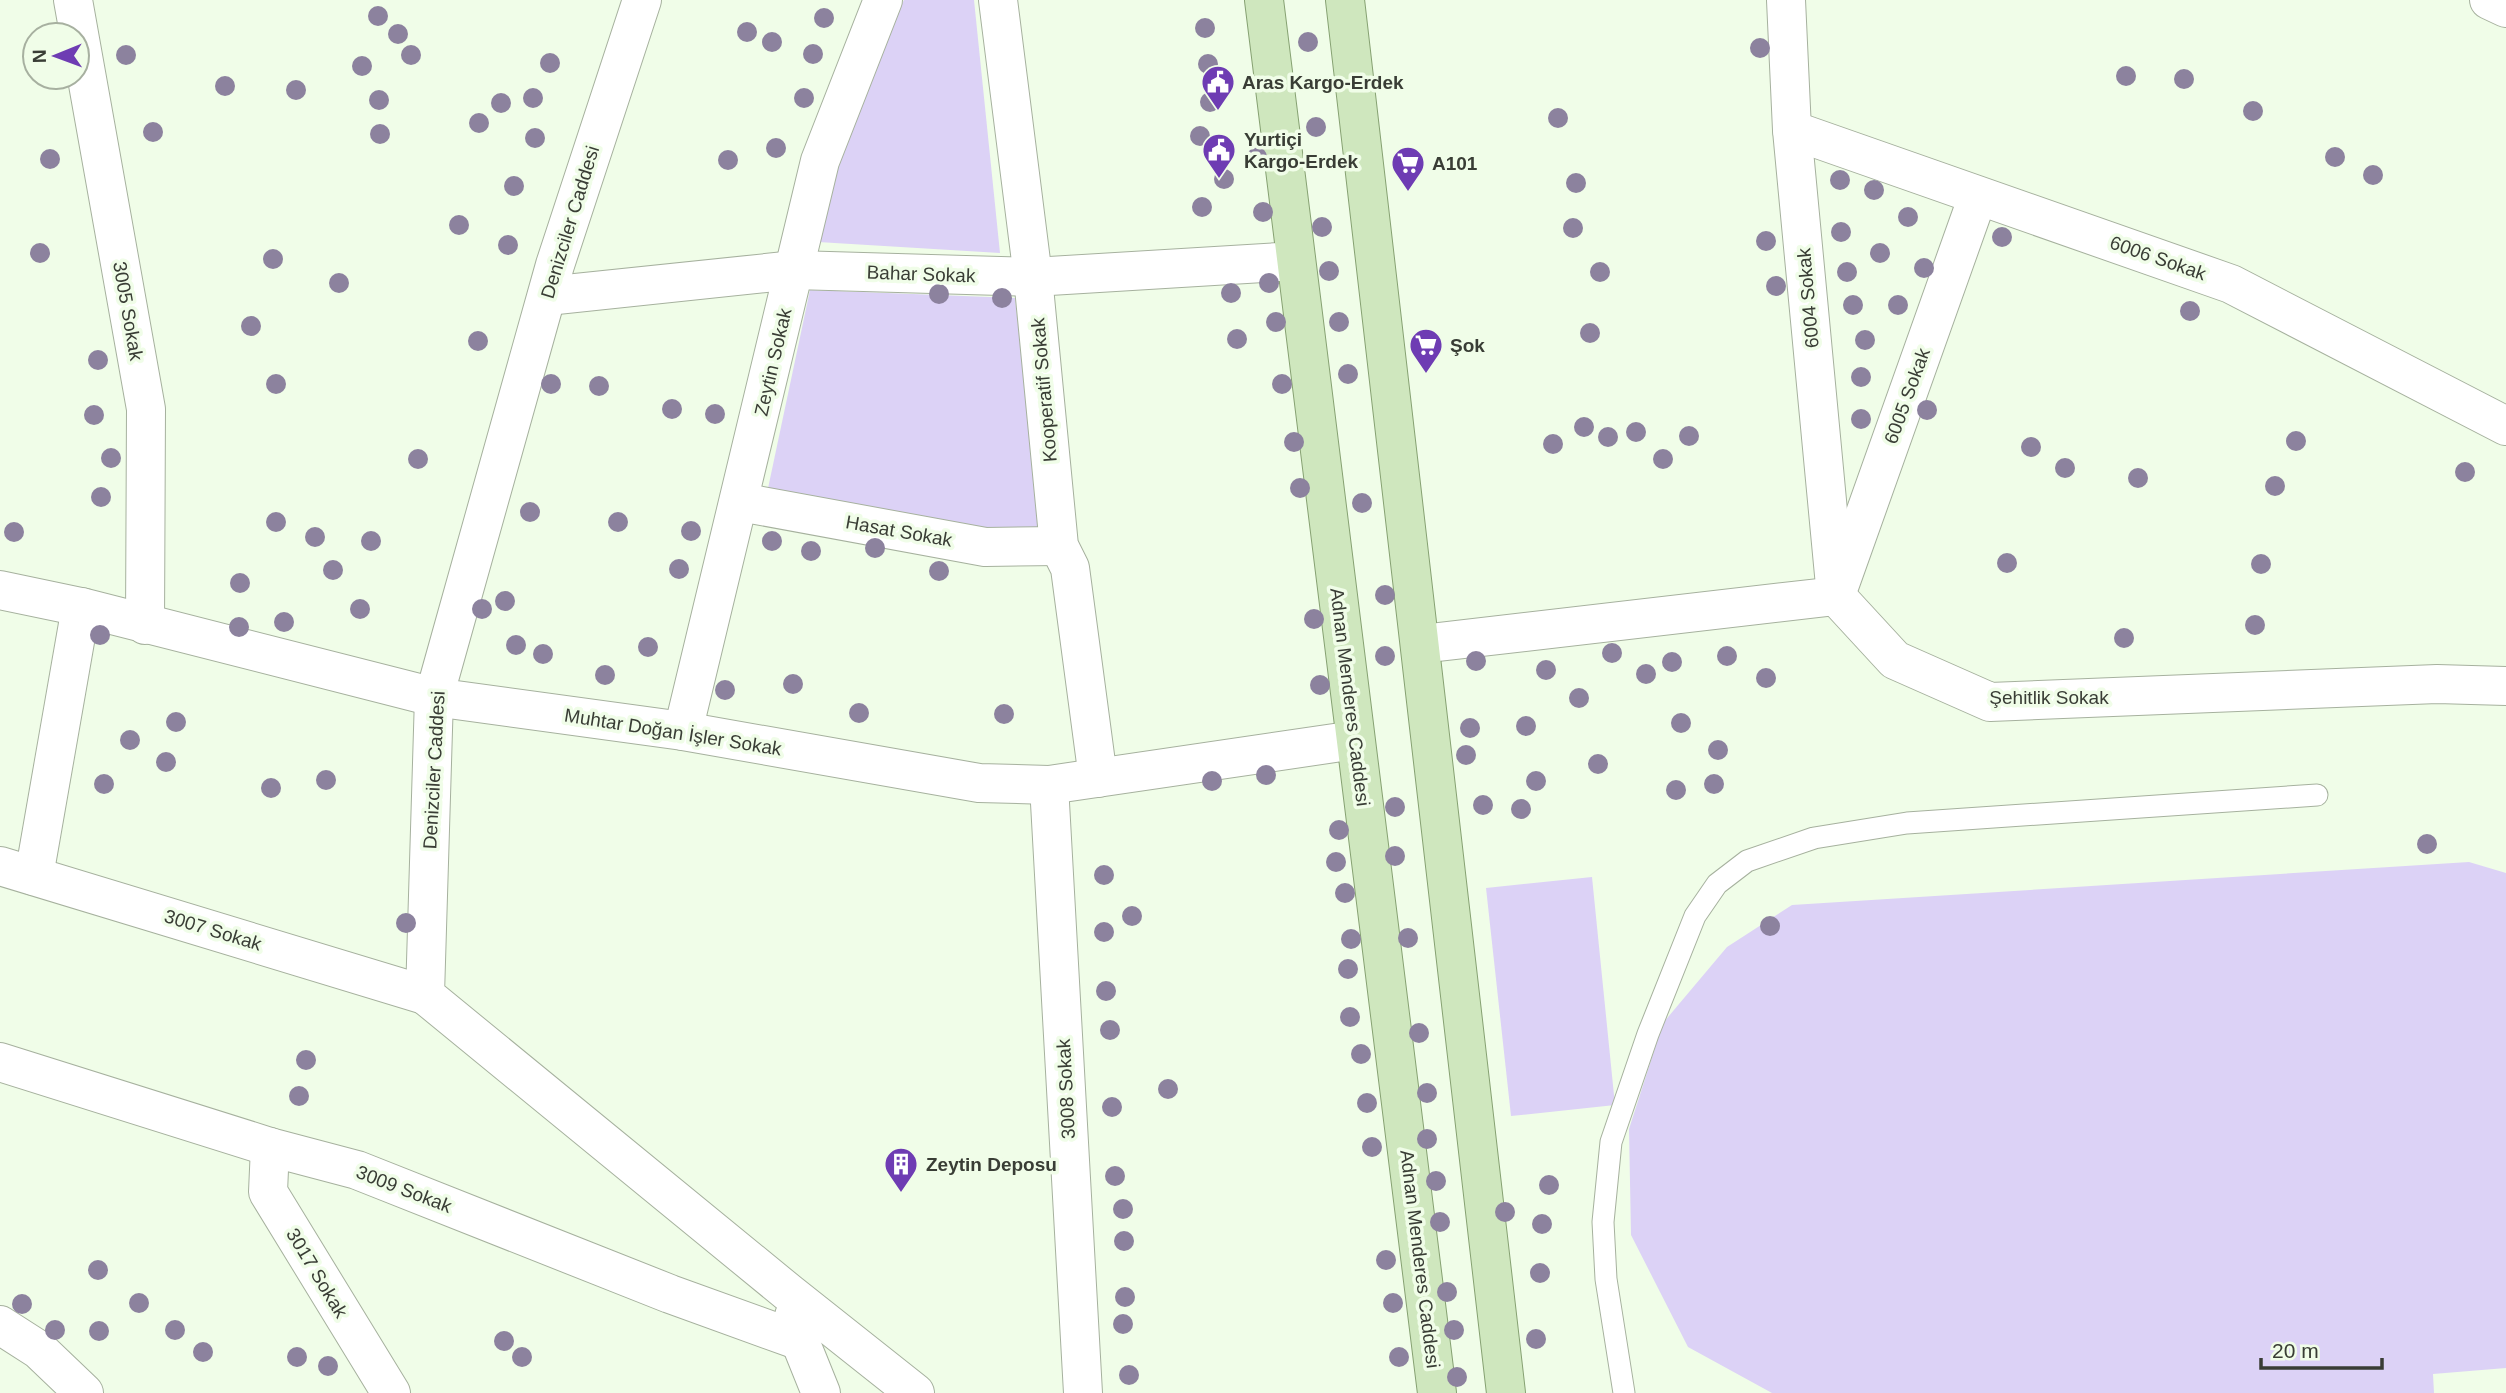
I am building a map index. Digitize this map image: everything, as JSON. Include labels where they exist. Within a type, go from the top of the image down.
[{"type":"main road","name":"Adnan Menderes Caddesi","points":[[1264,0],[1437,1393]]},
{"type":"main road","points":[[1345,0],[1506,1393]]},
{"type":"street","name":"3005 Sokak","points":[[73,0],[146,409],[145,625]]},
{"type":"street","name":"Denizciler Caddesi","points":[[425,995],[434,697],[555,265],[642,0]]},
{"type":"street","name":"Zeytin Sokak","points":[[683,731],[820,161],[883,0]]},
{"type":"street","name":"Kooperatif Sokak","points":[[998,0],[1033,277],[1059,546],[1070,568],[1098,778]]},
{"type":"street","name":"6004 Sokak","points":[[1786,0],[1792,130],[1836,596]]},
{"type":"street","points":[[2489,0],[2506,8]]},
{"type":"street","name":"6006 Sokak","points":[[1792,130],[2231,284],[2506,426]]},
{"type":"street","name":"6005 Sokak","points":[[1836,596],[1978,195]]},
{"type":"street","name":"Bahar Sokak","points":[[547,296],[795,270],[1033,277],[1296,261]]},
{"type":"street","name":"Hasat Sokak","points":[[740,502],[985,547],[1059,546]]},
{"type":"street","name":"Muhtar Doğan İşler Sokak","points":[[0,590],[81,607],[434,697],[683,731],[979,783],[1049,785],[1355,740]]},
{"type":"street","points":[[1421,644],[1836,596]]},
{"type":"street","name":"Şehitlik Sokak","points":[[1836,596],[1895,660],[1990,702],[2437,684],[2506,686]]},
{"type":"street","points":[[17,871],[81,607]]},
{"type":"street","name":"3008 Sokak","points":[[1049,785],[1083,1393]]},
{"type":"street","name":"3007 Sokak","points":[[17,871],[425,995]]},
{"type":"street","points":[[425,995],[915,1393]]},
{"type":"street","name":"3009 Sokak","points":[[0,1062],[270,1147],[357,1170],[670,1294],[800,1341]]},
{"type":"street","name":"3017 Sokak","points":[[270,1147],[268,1192],[391,1393]]},
{"type":"street","points":[[789,1293],[800,1341],[821,1393]]},
{"type":"street","points":[[0,1325],[39,1350],[84,1393]]},
{"type":"lane","points":[[1624,1393],[1606,1279],[1603,1222],[1611,1142],[1648,1034],[1695,916],[1717,884],[1746,861],[1814,838],[1907,823],[2317,795]]},
{"type":"shaded area","points":[[904,0],[974,0],[1000,253],[818,242],[836,167],[896,14]]},
{"type":"shaded area","points":[[810,290],[1015,298],[1041,534],[965,535],[767,493]]},
{"type":"shaded area","points":[[2469,862],[2506,873],[2506,1368],[2433,1374],[2434,1393],[1772,1393],[1688,1347],[1631,1235],[1629,1129],[1663,1023],[1727,947],[1792,905]]},
{"type":"shaded area","points":[[1592,877],[1615,1105],[1511,1116],[1486,888]]},
{"type":"place","name":"Aras Kargo-Erdek","points":[[1218,112]]},
{"type":"place","name":"Yurtiçi Kargo-Erdek","points":[[1219,180]]},
{"type":"place","name":"A101","points":[[1408,193]]},
{"type":"place","name":"Şok","points":[[1426,375]]},
{"type":"place","name":"Zeytin Deposu","points":[[901,1194]]}]
